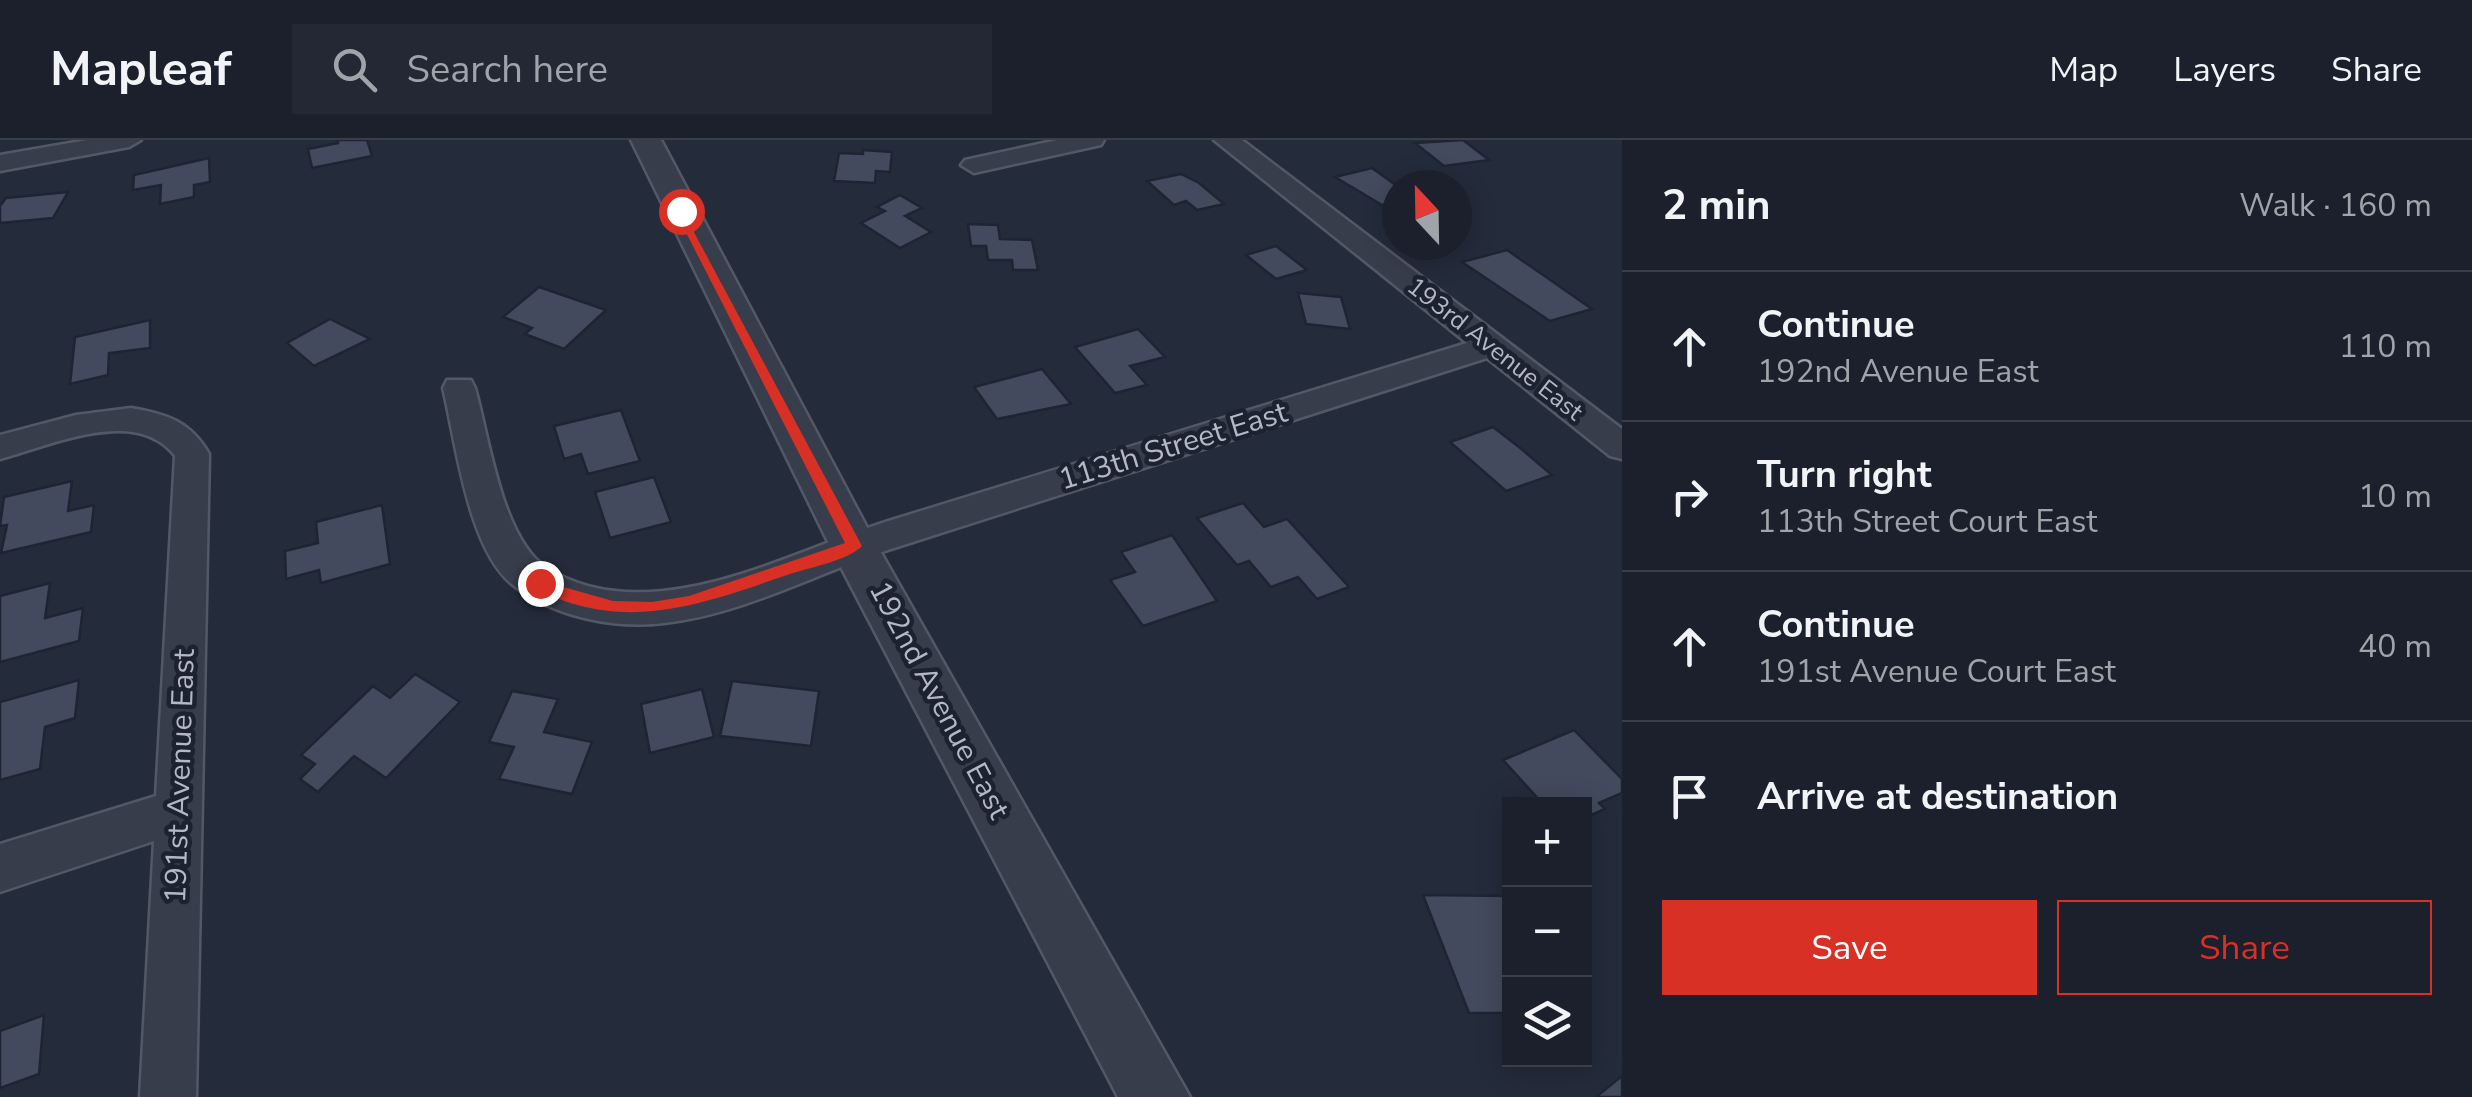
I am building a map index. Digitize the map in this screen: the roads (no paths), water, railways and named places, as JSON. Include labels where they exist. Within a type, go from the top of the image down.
[{"type":"street","points":[[0,163],[129,140]]},
{"type":"street","name":"192nd Avenue East","points":[[646,140],[854,546],[1156,1097]]},
{"type":"street","points":[[974,165],[1092,140]]},
{"type":"street","name":"193rd Avenue East","points":[[1226,140],[1622,447]]},
{"type":"street","name":"113th Street East","points":[[459,388],[502,542],[517,567],[540,583],[582,600],[652,608],[690,602],[854,546],[1492,346]]},
{"type":"street","name":"191st Avenue East","points":[[0,446],[117,421],[144,420],[167,425],[182,435],[192,454],[168,1097]]},
{"type":"street","points":[[0,868],[178,811]]}]
